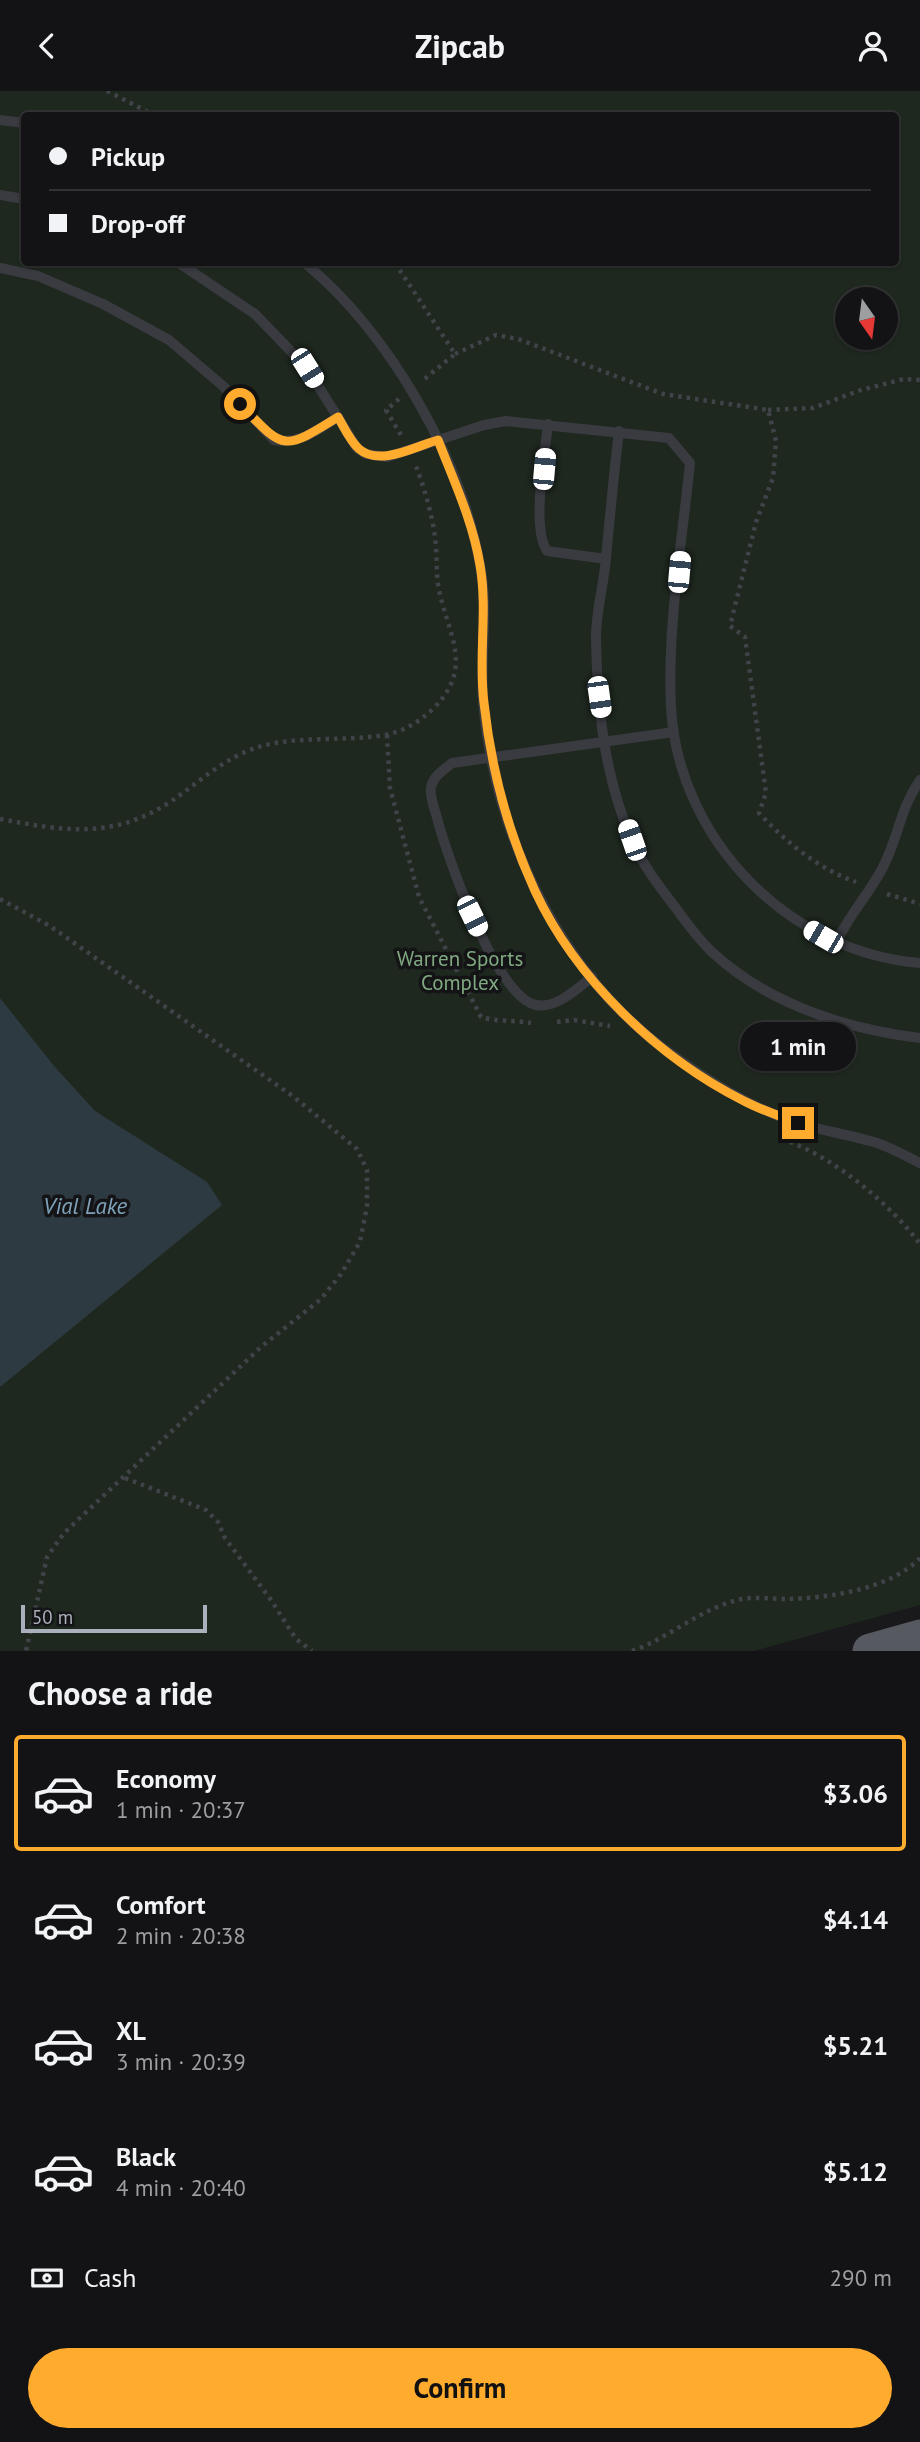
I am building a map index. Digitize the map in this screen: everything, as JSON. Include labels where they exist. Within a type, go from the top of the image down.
[{"type":"main road","points":[[870,1651],[920,1637]]},
{"type":"lane","points":[[0,120],[21,123]]},
{"type":"lane","points":[[0,195],[21,198]]},
{"type":"lane","points":[[183,266],[255,314],[307,368],[357,447],[366,454],[387,457],[506,421],[669,438],[690,463],[671,655],[674,731],[681,762],[696,803],[722,850],[768,900],[797,922],[836,943],[871,956],[920,963]]},
{"type":"lane","points":[[308,266],[346,302],[392,360],[438,440],[463,503],[480,565],[484,607],[483,699],[492,757],[508,817],[536,891],[564,941],[623,1013],[660,1046],[708,1080],[745,1102],[798,1123],[880,1144],[920,1163]]},
{"type":"lane","points":[[0,268],[38,276],[169,340],[223,386],[274,440],[285,442],[306,437],[338,417]]},
{"type":"lane","points":[[548,424],[540,513],[544,546],[547,551],[606,559]]},
{"type":"lane","points":[[619,431],[596,633],[599,697],[610,772],[632,840],[662,891],[713,953],[783,999],[819,1016],[892,1035],[920,1038]]},
{"type":"lane","points":[[592,978],[553,1004],[538,1006],[526,1002],[514,990],[483,938],[462,894],[446,855],[431,788],[435,777],[452,763],[674,731]]},
{"type":"lane","points":[[836,943],[845,922],[883,867],[906,800],[920,780]]},
{"type":"path","points":[[107,91],[148,112]]},
{"type":"path","points":[[0,819],[63,831],[119,826],[170,802],[220,766],[245,752],[274,745],[387,735],[418,724],[453,683],[456,658],[439,588],[435,538],[417,469],[386,410],[455,354],[397,266]]},
{"type":"path","points":[[768,410],[813,408],[861,390],[904,379],[920,380]]},
{"type":"path","points":[[730,626],[745,637],[766,793],[759,813],[784,840],[832,873],[920,904]]},
{"type":"path","points":[[0,899],[50,926],[294,1097],[357,1149],[368,1170],[367,1206],[360,1242],[341,1274],[321,1299],[261,1347],[64,1533],[47,1556],[26,1651]]},
{"type":"path","points":[[125,1478],[206,1510],[218,1522],[225,1538],[296,1639],[313,1651]]},
{"type":"path","points":[[632,1651],[657,1642],[684,1625],[739,1599],[836,1596],[890,1580],[920,1558]]},
{"type":"green space","name":"Warren Sports Complex","points":[[0,91],[920,91],[920,1605],[754,1651],[0,1651]]},
{"type":"water","name":"Vial Lake","points":[[0,998],[54,1066],[95,1111],[207,1182],[222,1205],[0,1387]]},
{"type":"route","points":[[240,404],[274,440],[285,442],[306,437],[338,417],[357,447],[366,454],[387,457],[438,440],[463,503],[480,565],[484,607],[483,699],[492,757],[508,817],[536,891],[564,941],[592,978],[623,1013],[660,1046],[745,1102],[798,1123]]}]
